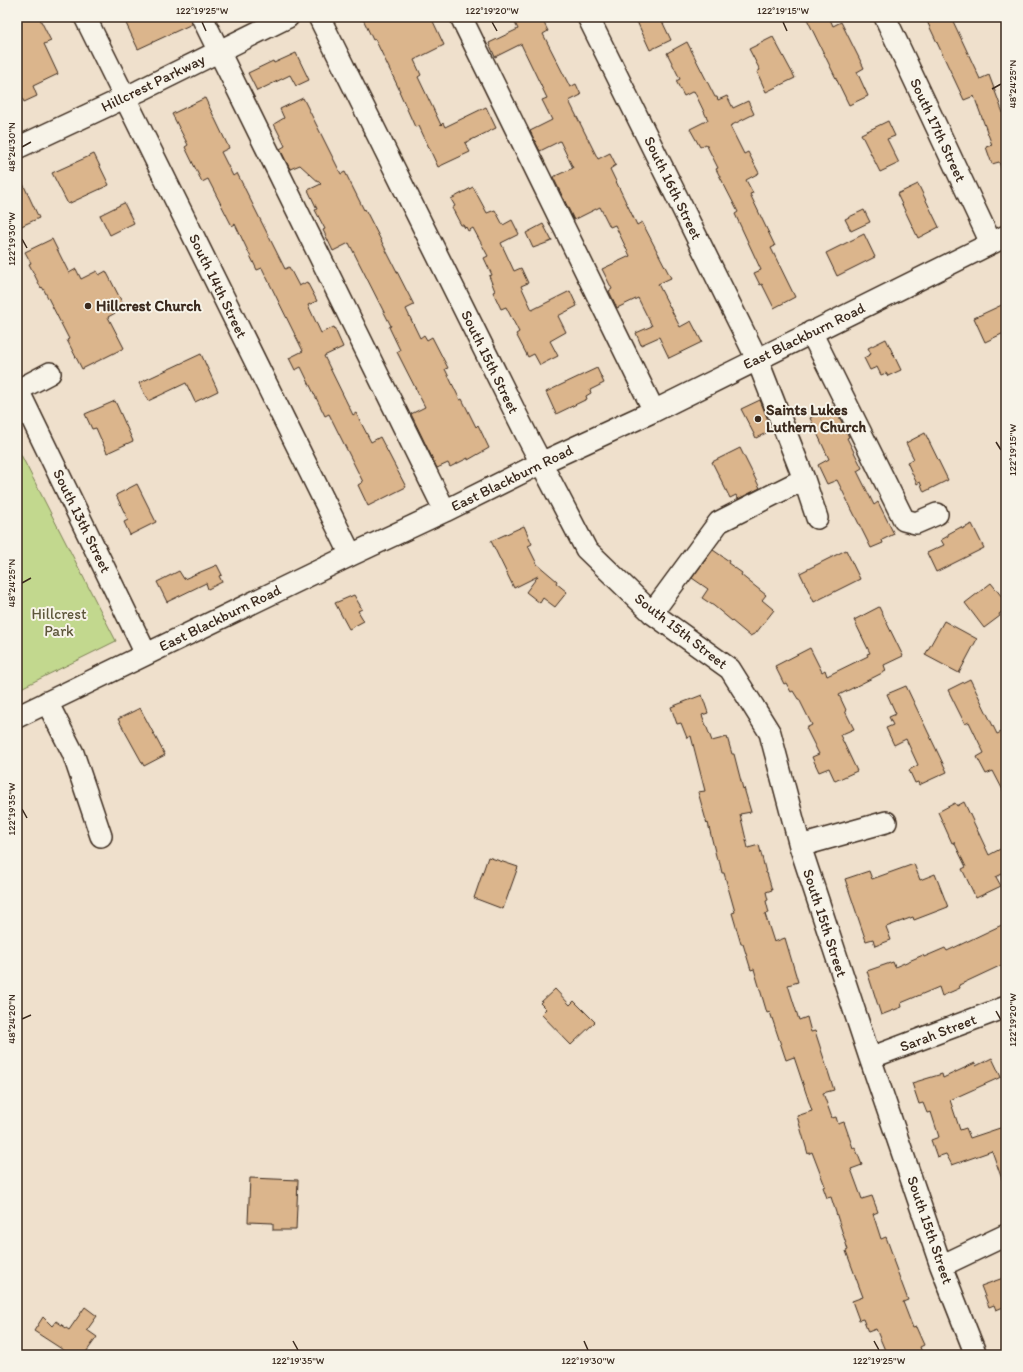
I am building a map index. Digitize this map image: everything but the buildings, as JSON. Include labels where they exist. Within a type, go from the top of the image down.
[{"type":"street","name":"South 14th Street","points":[[85,17],[351,555]]},
{"type":"street","points":[[202,17],[445,511]]},
{"type":"street","name":"Hillcrest Parkway","points":[[18,146],[125,97],[288,17]]},
{"type":"street","name":"South 15th Street","points":[[320,17],[541,463],[586,549],[652,613],[730,669],[770,733],[800,846],[870,1058],[941,1266],[976,1355]]},
{"type":"street","points":[[461,17],[654,411]]},
{"type":"street","name":"South 16th Street","points":[[588,17],[757,360],[804,479],[817,518]]},
{"type":"street","name":"South 17th Street","points":[[885,17],[999,239]]},
{"type":"street","name":"East Blackburn Road","points":[[17,717],[445,511],[541,463],[654,411],[999,239]]},
{"type":"street","points":[[811,332],[904,520],[916,523],[937,514]]},
{"type":"street","points":[[17,389],[50,373]]},
{"type":"street","name":"South 13th Street","points":[[17,389],[146,654]]},
{"type":"street","points":[[652,613],[719,522],[804,479]]},
{"type":"street","points":[[47,702],[73,753],[101,836]]},
{"type":"street","points":[[800,846],[886,822]]},
{"type":"street","name":"Sarah Street","points":[[870,1058],[1006,1007]]},
{"type":"street","points":[[941,1266],[1006,1235]]},
{"type":"green space","name":"Hillcrest Park","points":[[17,447],[116,641],[17,690]]},
{"type":"place","name":"Hillcrest Church","points":[[88,306]]},
{"type":"place","name":"Saints Lukes Luthern Church","points":[[758,419]]}]
